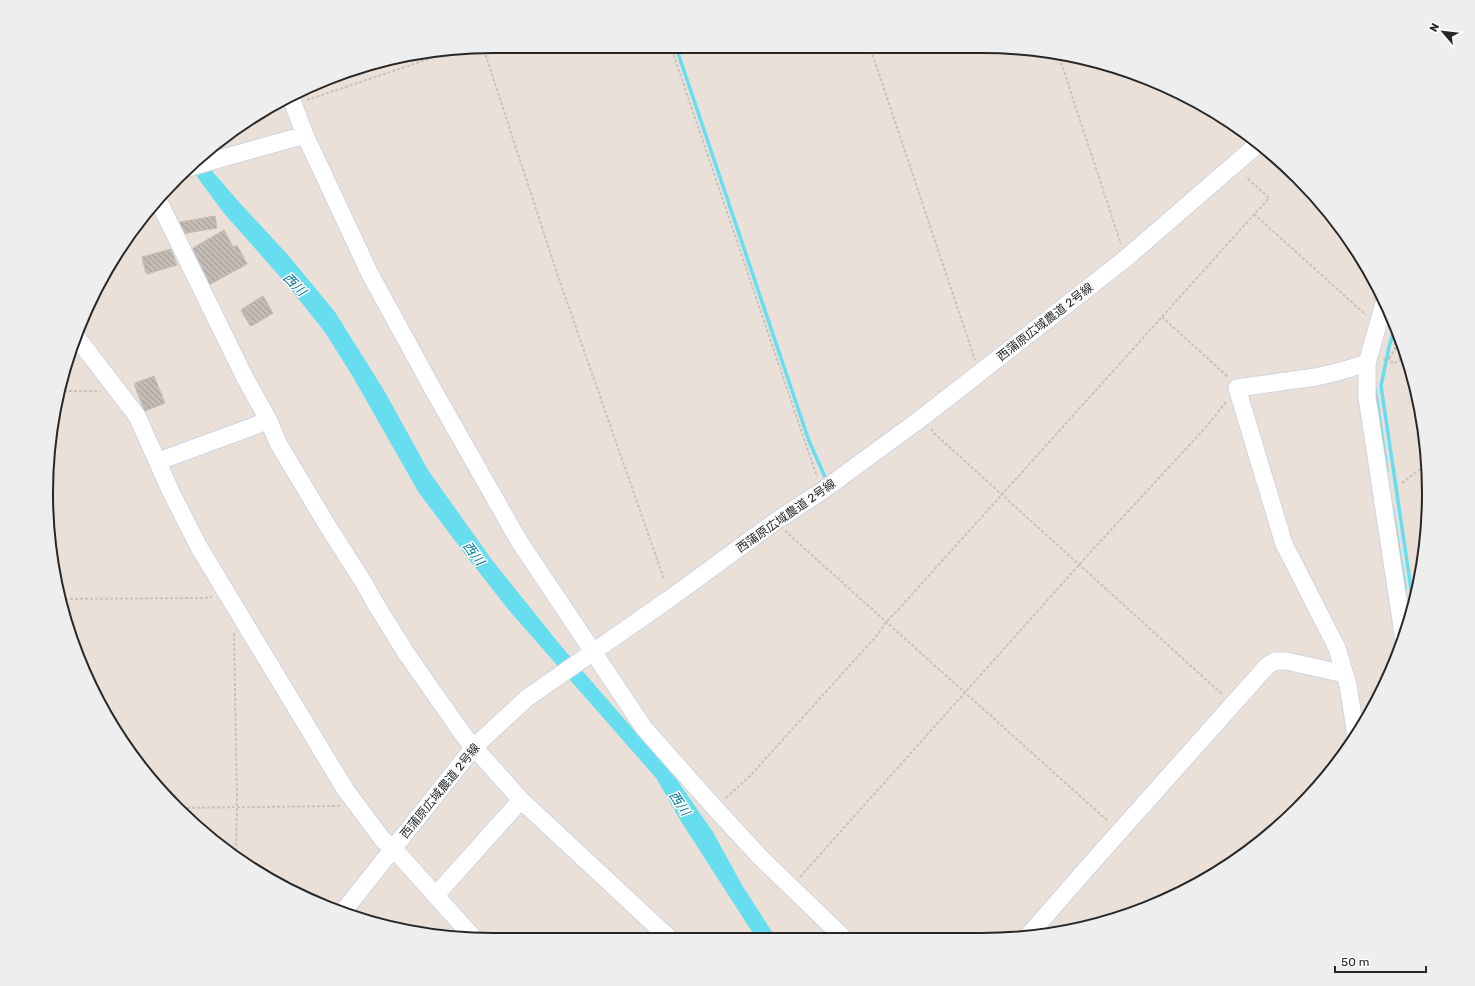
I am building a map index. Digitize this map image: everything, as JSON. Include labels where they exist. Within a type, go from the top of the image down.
[{"type":"street","points":[[292,102],[305,135],[370,274],[435,393],[519,541],[589,655],[644,728],[715,809],[762,859],[839,933]]},
{"type":"street","points":[[200,165],[305,135]]},
{"type":"street","name":"西蒲原広域農道 2号線","points":[[346,908],[474,748],[538,690],[672,597],[776,521],[822,491],[924,417],[1125,259],[1254,147]]},
{"type":"street","points":[[160,205],[245,378],[268,419],[278,443],[402,646],[465,737],[521,800],[664,933]]},
{"type":"street","points":[[1382,310],[1367,363],[1367,397],[1402,625]]},
{"type":"street","points":[[80,341],[136,416],[200,550],[238,615],[345,789],[383,840],[393,848],[469,932]]},
{"type":"street","points":[[1355,726],[1345,674],[1337,648],[1284,544],[1237,388],[1316,378],[1341,372],[1367,363]]},
{"type":"street","points":[[158,463],[167,458],[258,425],[268,419]]},
{"type":"street","points":[[1034,930],[1267,666],[1275,661],[1286,661],[1345,674]]},
{"type":"street","points":[[436,895],[521,800]]},
{"type":"path","points":[[485,53],[560,282],[664,580]]},
{"type":"path","points":[[673,53],[822,491]]},
{"type":"path","points":[[872,53],[980,374]]},
{"type":"path","points":[[292,102],[431,58]]},
{"type":"path","points":[[1060,60],[1125,259]]},
{"type":"path","points":[[715,809],[750,776],[878,634],[886,622],[897,612],[1269,198],[1246,177]]},
{"type":"path","points":[[1254,214],[1378,325]]},
{"type":"path","points":[[792,887],[1086,557],[1206,427],[1237,388],[1230,379],[1162,318]]},
{"type":"path","points":[[1395,341],[1395,350]]},
{"type":"path","points":[[1367,363],[1389,358],[1397,348]]},
{"type":"path","points":[[1389,358],[1393,364],[1401,359]]},
{"type":"path","points":[[65,391],[102,391],[115,386]]},
{"type":"path","points":[[924,417],[935,434],[1233,704]]},
{"type":"path","points":[[1402,483],[1421,468]]},
{"type":"path","points":[[776,521],[783,530],[1119,832]]},
{"type":"path","points":[[66,599],[203,598],[227,594]]},
{"type":"path","points":[[236,850],[237,808],[234,630],[238,615]]},
{"type":"path","points":[[186,808],[336,807],[356,803]]},
{"type":"water","name":"西川","points":[[206,160],[213,172],[288,255],[335,312],[385,392],[428,470],[492,560],[561,646],[677,780],[713,832],[742,885],[773,933],[753,933],[682,823],[656,778],[507,608],[468,558],[419,493],[353,377],[324,331],[289,287],[223,212],[194,171]]},
{"type":"building","points":[[215,216],[217,228],[185,233],[180,223],[180,222]]},
{"type":"building","points":[[224,230],[233,247],[237,245],[247,264],[210,284],[193,248]]},
{"type":"building","points":[[171,249],[177,265],[147,274],[142,257]]},
{"type":"building","points":[[263,296],[273,313],[252,326],[242,309]]},
{"type":"building","points":[[154,376],[165,403],[145,411],[135,383]]},
{"type":"waterway","points":[[678,53],[809,441],[825,477]]},
{"type":"waterway","points":[[1393,335],[1381,386],[1411,590]]},
{"type":"waterway","points":[[1375,388],[1387,471]]},
{"type":"waterway","points":[[1392,506],[1405,589]]}]
